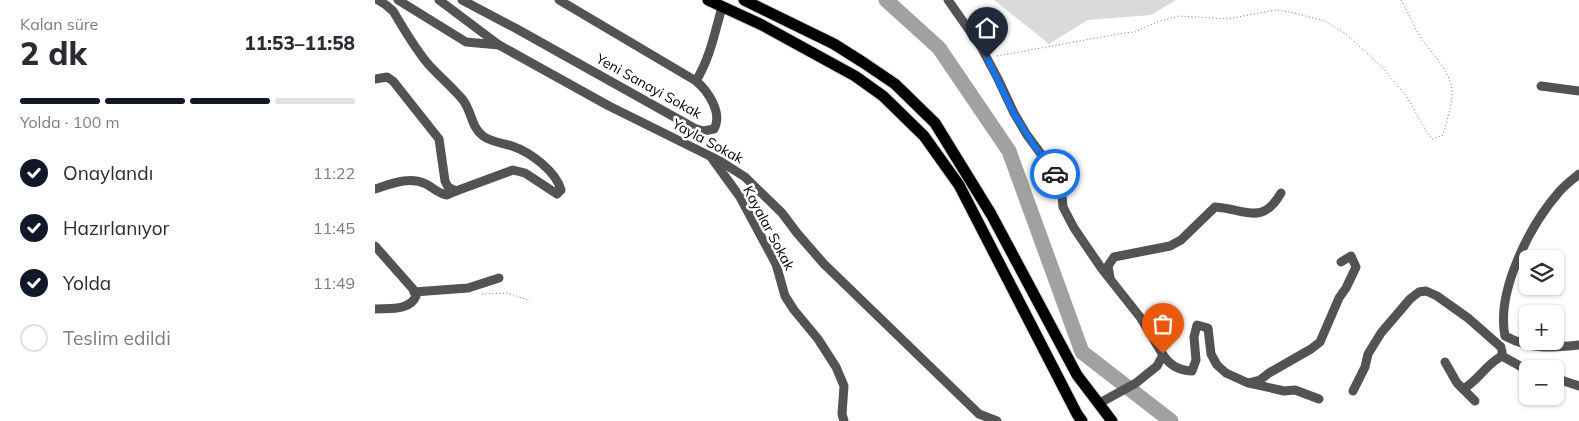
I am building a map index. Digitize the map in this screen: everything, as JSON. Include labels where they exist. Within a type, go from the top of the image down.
[{"type":"main road","points":[[708,0],[762,25],[855,76],[883,96],[924,136],[959,185],[1082,421]]},
{"type":"main road","points":[[744,0],[835,44],[864,62],[895,84],[935,123],[991,214],[1077,376],[1112,421]]},
{"type":"street","points":[[375,189],[401,181],[415,180],[427,184],[439,194],[447,195],[513,170],[525,173],[557,194],[561,190],[559,183],[541,162],[528,152],[514,146],[489,140],[475,129],[464,101],[428,64],[393,11],[377,0]]},
{"type":"street","name":"Yayla Sokak","points":[[398,0],[466,42],[499,45],[609,106],[709,156],[745,178],[782,213],[824,264],[979,414],[997,421]]},
{"type":"street","points":[[439,0],[499,45]]},
{"type":"street","name":"Yeni Sanayi Sokak","points":[[462,0],[694,128],[709,131],[714,129],[716,125],[716,111],[707,91],[696,81],[559,0]]},
{"type":"street","points":[[948,0],[987,58],[1013,112],[1033,144],[1055,173],[1061,184],[1063,207],[1074,228],[1140,318],[1170,365],[1181,370],[1192,371],[1196,360],[1194,337],[1197,325],[1208,328],[1211,354],[1217,365],[1226,373],[1248,383],[1284,391],[1295,390],[1319,399]]},
{"type":"street","points":[[696,81],[706,61],[722,7]]},
{"type":"street","points":[[375,79],[387,77],[393,81],[439,139],[445,181],[448,187],[456,190]]},
{"type":"street","points":[[1541,86],[1579,91]]},
{"type":"street","name":"Kayalar Sokak","points":[[709,156],[739,197],[776,264],[785,296],[837,367],[844,386],[842,414],[844,421]]},
{"type":"street","points":[[1463,389],[1470,385],[1502,352],[1505,336],[1502,322],[1506,298],[1516,264],[1538,220],[1552,200],[1568,182],[1579,174]]},
{"type":"street","points":[[1110,278],[1108,266],[1114,256],[1170,246],[1181,240],[1215,207],[1230,208],[1254,214],[1266,211],[1275,204],[1281,193]]},
{"type":"street","points":[[375,309],[405,307],[413,302],[415,296],[413,289],[376,248]]},
{"type":"street","points":[[1248,383],[1260,380],[1320,342],[1339,298],[1356,267],[1351,256],[1341,262]]},
{"type":"street","points":[[414,292],[468,288],[499,278]]},
{"type":"street","points":[[1353,391],[1365,367],[1368,354],[1381,333],[1410,299],[1419,292],[1426,291],[1437,296],[1472,322],[1502,352],[1519,365]]},
{"type":"street","points":[[1505,336],[1526,345],[1539,347],[1579,345]]},
{"type":"street","points":[[1098,404],[1136,383],[1157,366],[1163,354]]},
{"type":"street","points":[[1445,362],[1457,383],[1475,401]]},
{"type":"street","points":[[1564,381],[1579,386]]},
{"type":"path","points":[[987,58],[1135,32],[1157,22],[1179,16],[1227,19],[1278,10],[1291,12],[1325,21],[1346,34],[1366,50],[1407,97],[1432,139],[1443,135],[1452,100],[1452,88],[1449,76],[1415,28],[1401,0]]},
{"type":"shaded area","points":[[994,0],[1176,0],[1151,15],[1088,20],[1049,44]]},
{"type":"waterway","points":[[886,0],[939,48],[1009,151],[1082,352],[1171,421]]},
{"type":"way so far","points":[[1055,174],[1061,184],[1063,207],[1074,228],[1102,269],[1140,318],[1163,354]]},
{"type":"route","points":[[987,58],[1013,112],[1055,174]]}]
